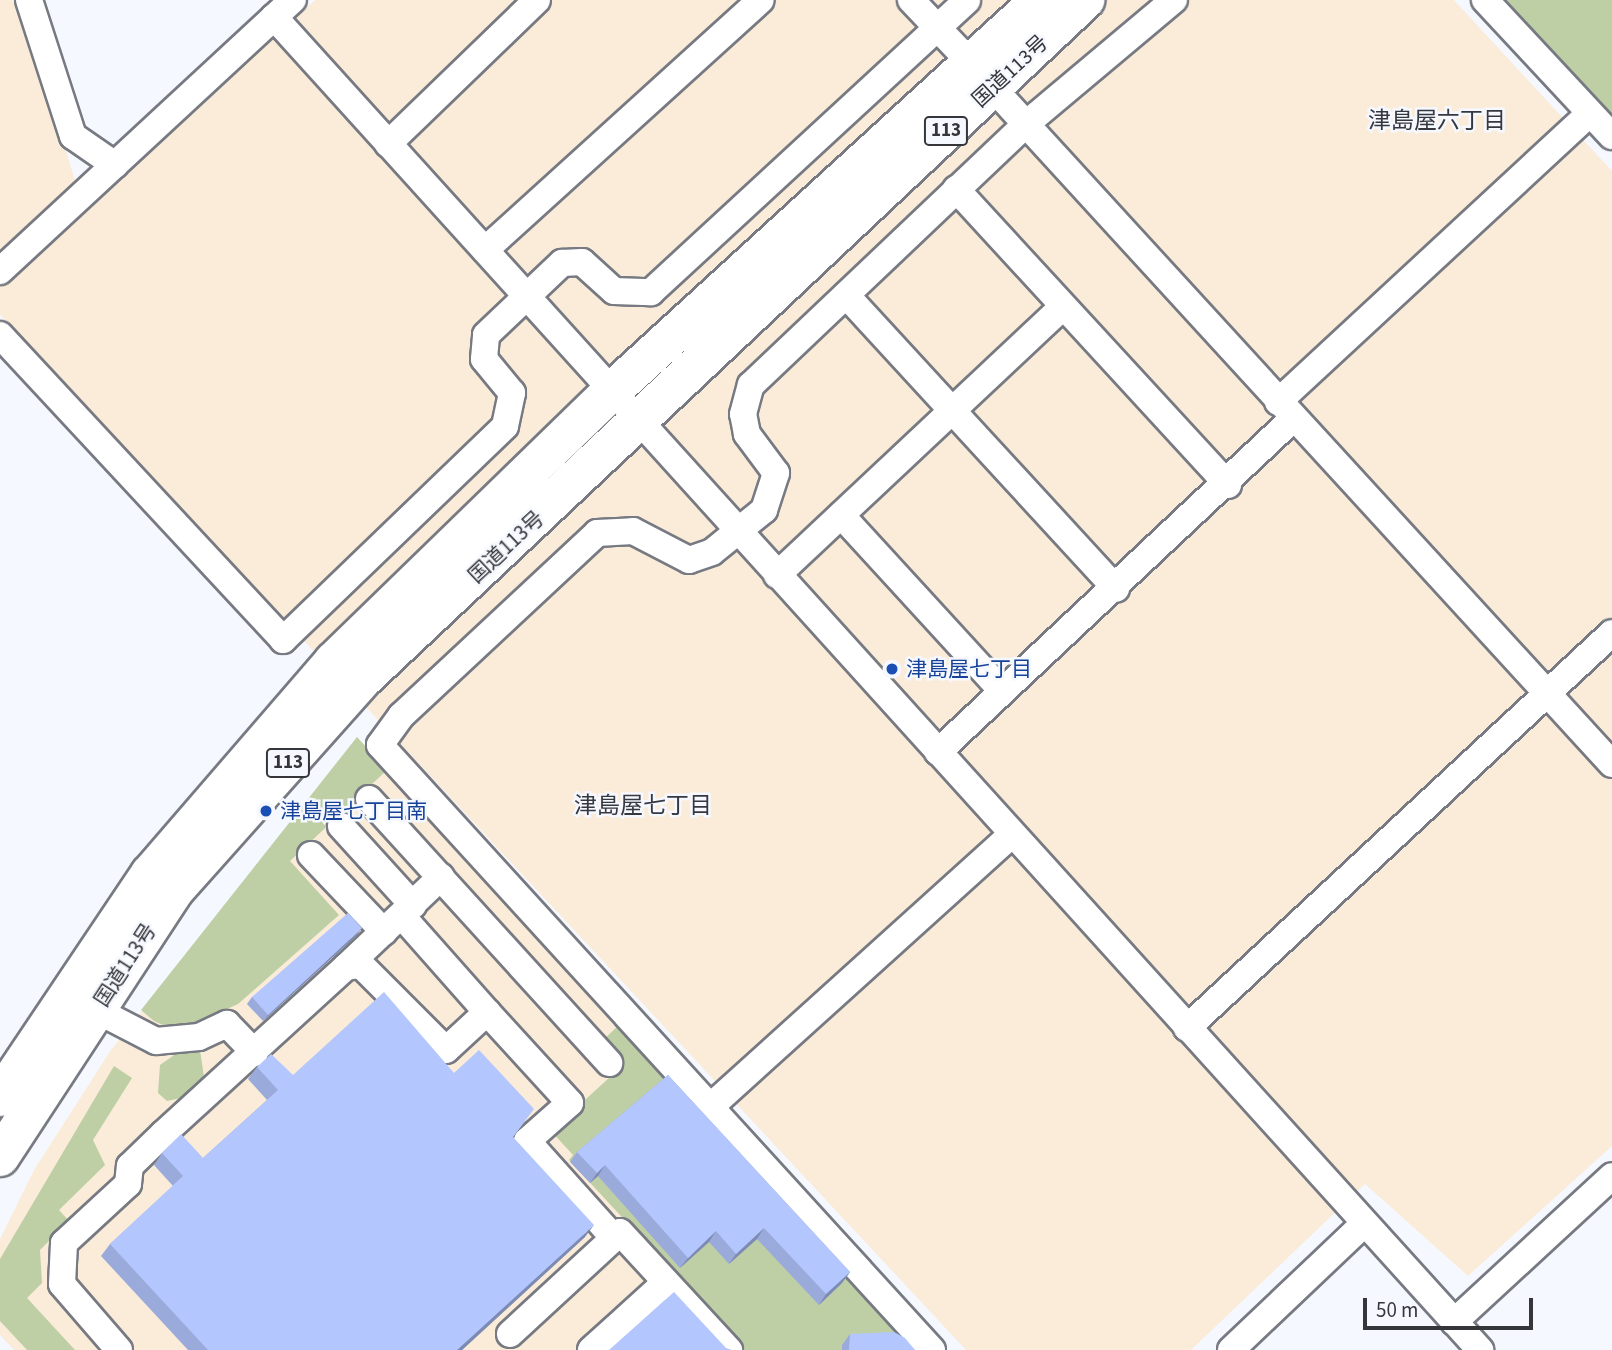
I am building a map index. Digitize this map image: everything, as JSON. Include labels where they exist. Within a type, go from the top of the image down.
[{"type":"highway","name":"国道113号","points":[[0,1157],[174,891],[362,680],[639,423],[806,262],[982,75],[1040,0]]},
{"type":"highway","name":"国道113号","points":[[0,1097],[150,874],[334,661],[611,392],[784,232],[982,75],[1085,0]]},
{"type":"street","points":[[29,0],[73,136],[115,165]]},
{"type":"street","points":[[388,144],[537,0]]},
{"type":"street","points":[[485,250],[761,0]]},
{"type":"street","points":[[911,0],[1612,764]]},
{"type":"street","points":[[0,335],[283,640],[505,426],[512,393],[482,347],[486,335],[525,298],[572,260],[614,290],[651,292],[967,0]]},
{"type":"street","points":[[932,1350],[708,1109],[380,745],[401,716],[597,533],[633,531],[689,560],[738,532],[764,510],[775,488],[770,459],[747,434],[743,414],[751,385],[1026,124],[1174,0]]},
{"type":"street","points":[[1485,0],[1612,136]]},
{"type":"street","points":[[1,268],[284,8],[388,144],[525,298],[1480,1350]]},
{"type":"street","points":[[938,752],[1227,485],[1286,410],[1590,113]]},
{"type":"street","points":[[956,189],[1227,485]]},
{"type":"street","points":[[846,295],[1116,589]]},
{"type":"street","points":[[777,575],[1062,307]]},
{"type":"street","points":[[841,515],[1002,691]]},
{"type":"street","points":[[1187,1028],[1612,633]]},
{"type":"street","points":[[369,799],[609,1063]]},
{"type":"street","points":[[341,826],[400,918],[570,1103],[527,1141],[614,1238]]},
{"type":"street","points":[[708,1109],[1012,834]]},
{"type":"street","points":[[119,1350],[62,1284],[64,1244],[128,1184],[138,1158],[475,850]]},
{"type":"street","points":[[311,855],[400,918]]},
{"type":"street","points":[[346,967],[371,971],[446,1050],[487,1012]]},
{"type":"street","points":[[96,1010],[156,1041],[200,1037],[227,1024],[255,1053]]},
{"type":"street","points":[[1454,1322],[1612,1176]]},
{"type":"street","points":[[1231,1350],[1364,1224]]},
{"type":"street","points":[[510,1334],[620,1232],[729,1350]]},
{"type":"street","points":[[591,1350],[666,1282]]},
{"type":"shaded area","points":[[0,0],[20,0],[77,187],[0,258]]},
{"type":"shaded area","points":[[315,0],[1454,0],[1612,171],[1612,1146],[1468,1276],[1365,1184],[1191,1350],[966,1350],[0,315],[0,283]]},
{"type":"shaded area","points":[[357,737],[921,1350],[14,1350],[0,1335],[0,1239],[34,1170],[111,1050]]},
{"type":"green space","points":[[1502,0],[1612,0],[1612,119]]},
{"type":"green space","points":[[357,737],[387,770],[290,861],[339,915],[238,1004],[194,1024],[170,1028],[154,1021],[141,1010]]},
{"type":"green space","points":[[621,1023],[921,1350],[745,1350],[569,1160],[573,1155],[551,1131],[622,1066],[600,1043]]},
{"type":"green space","points":[[184,1048],[200,1050],[204,1077],[181,1098],[167,1101],[158,1093],[160,1065]]},
{"type":"green space","points":[[114,1066],[132,1078],[93,1140],[105,1165],[59,1210],[69,1221],[40,1250],[42,1283],[27,1298],[75,1350],[27,1350],[0,1321],[0,1259]]},
{"type":"building","points":[[348,913],[362,928],[268,1015],[252,997]]},
{"type":"building","points":[[384,992],[454,1073],[479,1050],[534,1109],[513,1137],[594,1225],[457,1350],[208,1350],[110,1244],[183,1176],[162,1153],[181,1134],[203,1158],[278,1090],[257,1067],[271,1054],[293,1075]]},
{"type":"building","points":[[668,1075],[850,1272],[826,1294],[764,1228],[736,1254],[716,1231],[688,1258],[605,1165],[597,1173],[577,1152]]},
{"type":"building","points":[[674,1292],[726,1348],[732,1350],[609,1350]]},
{"type":"building","points":[[894,1332],[905,1338],[915,1350],[849,1350],[850,1334]]},
{"type":"place","name":"津島屋七丁目","points":[[892,669]]},
{"type":"place","name":"津島屋七丁目南","points":[[266,811]]},
{"type":"district","name":"津島屋六丁目","points":[[1437,121]]},
{"type":"district","name":"津島屋七丁目","points":[[643,806]]}]
